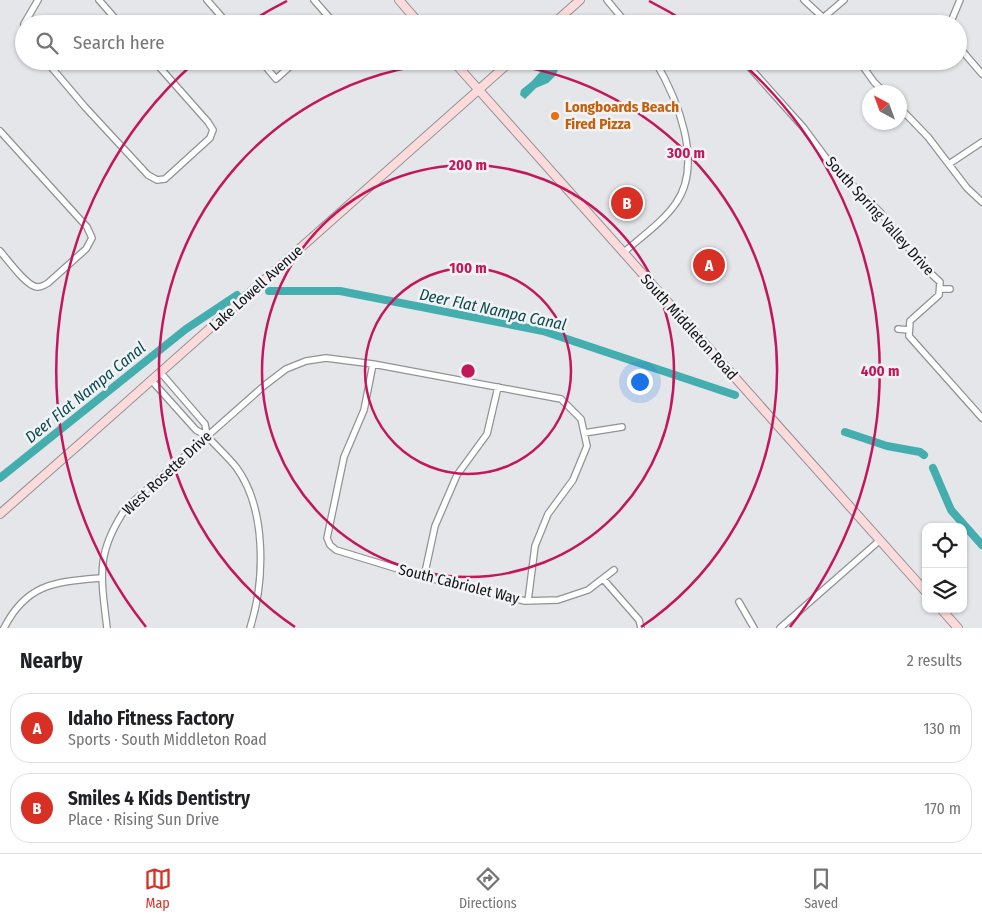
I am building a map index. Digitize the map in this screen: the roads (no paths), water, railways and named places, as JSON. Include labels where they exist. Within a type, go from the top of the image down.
[{"type":"main road","points":[[399,0],[412,15]]},
{"type":"main road","points":[[564,15],[580,0]]},
{"type":"main road","name":"South Middleton Road","points":[[461,70],[922,588]]},
{"type":"main road","name":"Lake Lowell Avenue","points":[[0,514],[501,70]]},
{"type":"main road","points":[[945,613],[958,628]]},
{"type":"street","points":[[30,15],[38,0]]},
{"type":"street","points":[[99,0],[112,15]]},
{"type":"street","points":[[207,0],[220,15]]},
{"type":"street","points":[[314,0],[327,15]]},
{"type":"street","points":[[607,0],[620,15]]},
{"type":"street","points":[[804,0],[822,15]]},
{"type":"street","points":[[826,15],[844,0]]},
{"type":"street","points":[[954,15],[960,0]]},
{"type":"street","points":[[967,56],[982,74]]},
{"type":"street","points":[[54,70],[148,175],[157,180],[165,179],[210,138],[213,130],[162,70]]},
{"type":"street","points":[[268,70],[276,79],[286,70]]},
{"type":"street","points":[[623,253],[676,203],[686,185],[689,164],[685,140],[679,115],[660,70]]},
{"type":"street","name":"South Spring Valley Drive","points":[[752,70],[803,127],[829,162],[880,212],[924,266],[940,282],[939,295],[910,322],[909,330]]},
{"type":"street","points":[[865,70],[877,85]]},
{"type":"street","points":[[907,115],[928,137],[968,188],[982,202]]},
{"type":"street","points":[[0,130],[87,227],[92,238],[86,250],[48,283],[38,287],[27,281],[0,251]]},
{"type":"street","points":[[949,164],[982,142]]},
{"type":"street","points":[[940,289],[950,290]]},
{"type":"street","points":[[898,329],[909,330],[909,336],[982,418]]},
{"type":"street","name":"West Rosette Drive","points":[[107,628],[102,578],[103,557],[113,526],[126,508],[286,369],[306,361],[326,358],[373,364],[561,399],[581,419],[584,433]]},
{"type":"street","name":"South Cabriolet Way","points":[[373,364],[364,410],[344,457],[327,538],[330,545],[336,550],[424,577],[528,601],[558,600],[588,590],[604,580],[614,570]]},
{"type":"street","points":[[161,373],[205,424],[207,436]]},
{"type":"street","points":[[152,381],[196,430],[207,436],[236,468],[254,505],[261,553],[259,585],[255,612],[250,628]]},
{"type":"street","points":[[424,577],[435,526],[457,475],[487,434],[498,386]]},
{"type":"street","points":[[528,601],[535,546],[548,514],[573,480],[587,446],[584,433],[622,427]]},
{"type":"street","points":[[780,628],[879,541]]},
{"type":"street","points":[[4,628],[12,612],[25,598],[42,588],[66,581],[102,578]]},
{"type":"street","points":[[604,580],[639,620],[642,628]]},
{"type":"street","points":[[739,602],[754,628]]},
{"type":"water","points":[[543,70],[558,70],[548,83],[536,88],[525,99],[520,95],[521,90]]},
{"type":"waterway","name":"Deer Flat Nampa Canal","points":[[269,291],[340,291],[543,331],[735,395]]},
{"type":"waterway","name":"Deer Flat Nampa Canal","points":[[0,478],[186,329],[237,295]]},
{"type":"waterway","points":[[845,432],[887,446],[920,452],[924,455]]},
{"type":"waterway","points":[[933,468],[951,510],[982,545]]},
{"type":"place","name":"Longboards Beach Fired Pizza","points":[[555,116]]},
{"type":"place","name":"Smiles 4 Kids Dentistry","points":[[627,203]]},
{"type":"place","name":"Idaho Fitness Factory","points":[[709,265]]}]
